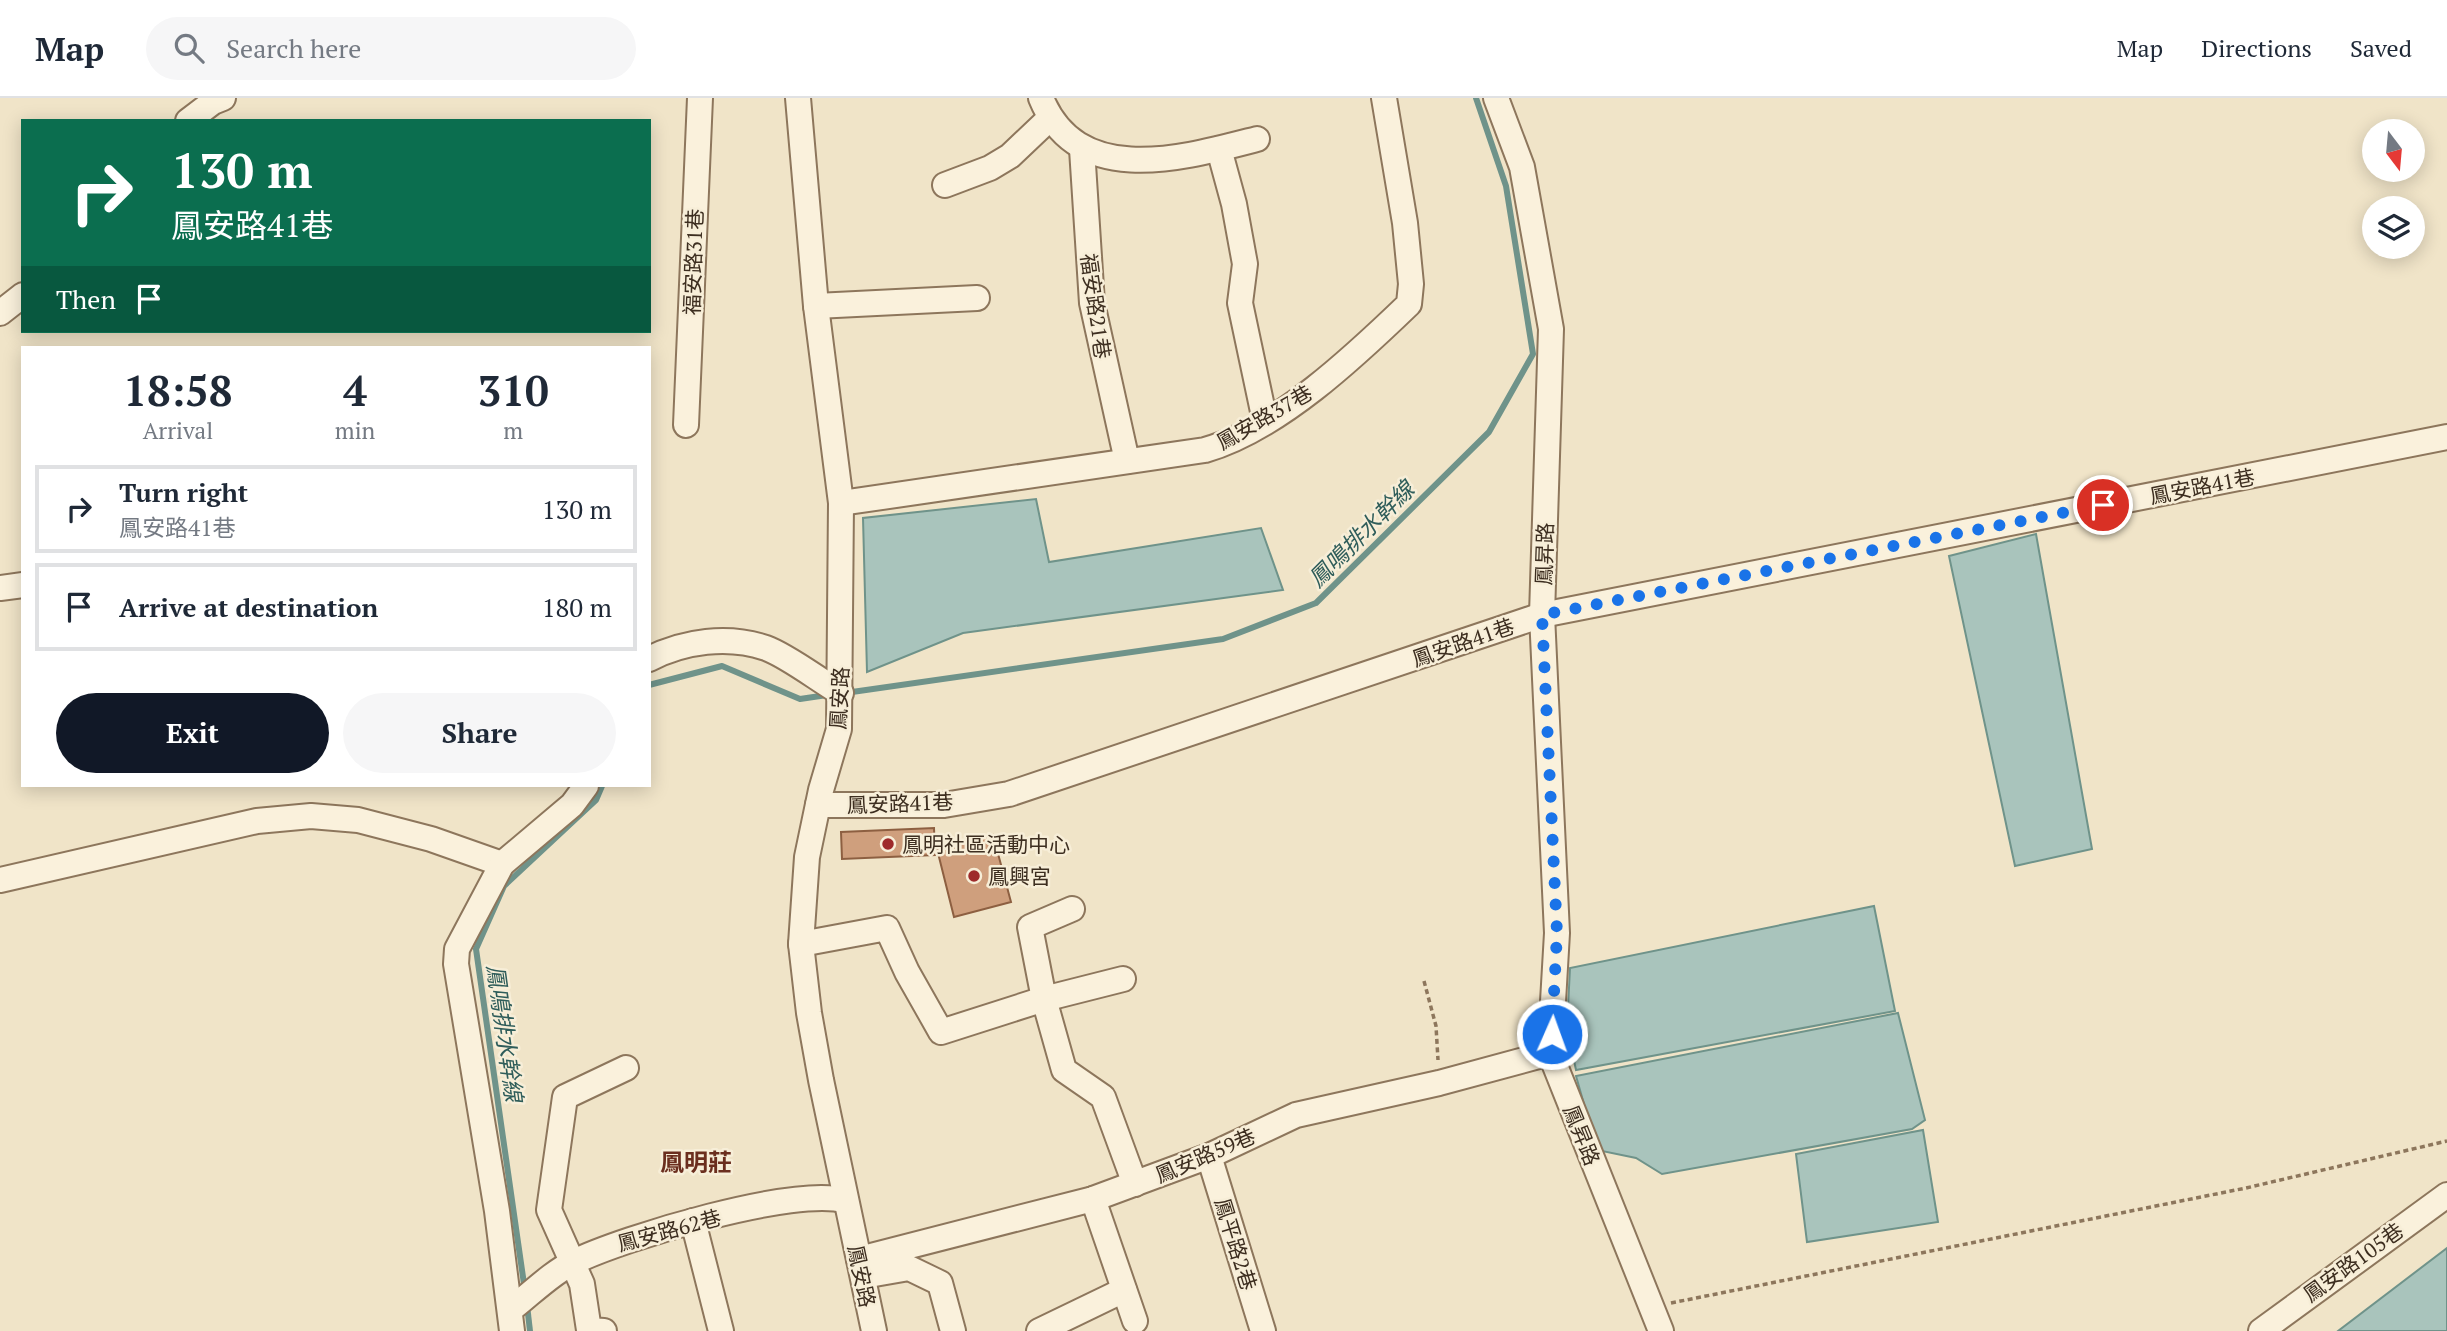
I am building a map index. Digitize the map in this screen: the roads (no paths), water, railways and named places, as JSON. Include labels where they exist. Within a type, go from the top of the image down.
[{"type":"street","points":[[191,119],[223,98]]},
{"type":"street","name":"福安路31巷","points":[[686,425],[700,98]]},
{"type":"street","name":"鳳安路","points":[[798,98],[816,306],[841,503],[839,729],[807,858],[801,944],[809,1013],[874,1331]]},
{"type":"street","name":"鳳安路37巷","points":[[841,503],[1205,450],[1223,445],[1311,393],[1409,304],[1411,284],[1405,223],[1384,98]]},
{"type":"street","name":"鳳昇路","points":[[1496,98],[1522,167],[1551,329],[1542,615],[1557,933],[1550,1053],[1661,1331]]},
{"type":"street","points":[[945,185],[990,168],[1010,156],[1045,109],[1082,149],[1106,158],[1134,160],[1191,156],[1257,139]]},
{"type":"street","name":"福安路21巷","points":[[1082,149],[1092,303],[1127,461]]},
{"type":"street","points":[[1219,149],[1234,204],[1245,264],[1240,303],[1265,421]]},
{"type":"street","points":[[0,313],[21,297]]},
{"type":"street","points":[[816,306],[977,298]]},
{"type":"street","name":"鳳安路41巷","points":[[818,805],[944,805],[1009,794],[1542,615],[2447,437]]},
{"type":"street","points":[[0,588],[21,585]]},
{"type":"street","points":[[651,658],[692,644],[723,640],[767,648],[841,693]]},
{"type":"street","points":[[518,1309],[497,1211],[456,964],[457,949],[502,864],[572,804],[585,787]]},
{"type":"street","points":[[0,880],[257,821],[311,816],[358,820],[430,839],[502,864]]},
{"type":"street","points":[[1072,909],[1030,927],[1044,999],[1064,1070],[1103,1097],[1135,1184]]},
{"type":"street","points":[[801,944],[887,928],[907,972],[941,1032],[1044,999],[1123,979]]},
{"type":"street","name":"鳳安路59巷","points":[[861,1267],[1093,1199],[1209,1156],[1296,1115],[1439,1083],[1550,1053]]},
{"type":"street","points":[[604,1331],[589,1330],[582,1284],[570,1263],[549,1210],[565,1097],[626,1068]]},
{"type":"street","name":"鳳平路2巷","points":[[1209,1156],[1263,1331]]},
{"type":"street","name":"鳳安路105巷","points":[[2260,1331],[2447,1195]]},
{"type":"street","name":"鳳安路62巷","points":[[518,1309],[570,1263],[615,1243],[760,1206],[816,1198],[835,1197],[846,1201]]},
{"type":"street","points":[[1093,1199],[1135,1321]]},
{"type":"street","points":[[693,1221],[721,1331]]},
{"type":"street","points":[[861,1267],[909,1268],[940,1283],[953,1331]]},
{"type":"street","points":[[1039,1331],[1124,1290]]},
{"type":"water","points":[[1036,499],[1049,562],[1261,528],[1283,590],[963,633],[867,672],[863,518]]},
{"type":"water","points":[[2036,534],[2092,849],[2015,866],[1949,556]]},
{"type":"water","points":[[1874,906],[1895,1011],[1576,1070],[1567,1027],[1570,968]]},
{"type":"water","points":[[1898,1013],[1925,1120],[1912,1129],[1662,1174],[1636,1158],[1597,1150],[1576,1076]]},
{"type":"water","points":[[1923,1130],[1938,1222],[1807,1242],[1796,1154]]},
{"type":"water","points":[[2447,1248],[2447,1331],[2338,1331]]},
{"type":"waterway","name":"鳳鳴排水幹線","points":[[845,693],[1223,639],[1316,603],[1489,432],[1533,354],[1506,186],[1476,98]]},
{"type":"waterway","name":"鳳鳴排水幹線","points":[[651,684],[722,666],[800,699],[827,695]]},
{"type":"waterway","name":"鳳鳴排水幹線","points":[[525,1291],[476,949],[504,886],[596,800],[602,787]]},
{"type":"waterway","name":"鳳鳴排水幹線","points":[[527,1305],[530,1331]]},
{"type":"place","name":"鳳明社區活動中心","points":[[888,844]]},
{"type":"place","name":"鳳興宮","points":[[974,876]]},
{"type":"district","name":"鳳明莊","points":[[696,1162]]}]
